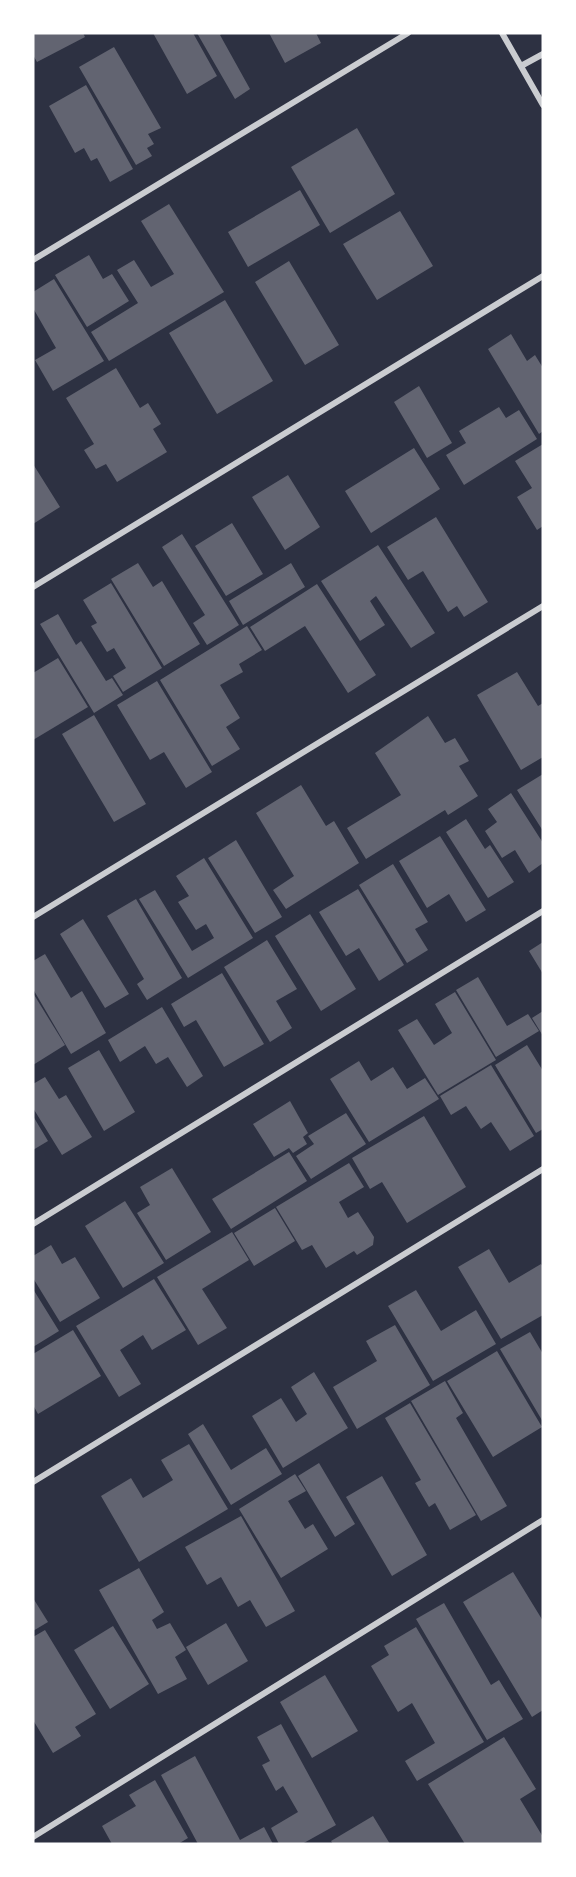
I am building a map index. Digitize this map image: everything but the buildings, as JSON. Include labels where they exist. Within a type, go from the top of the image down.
[{"type":"street","points":[[33,261],[408,33]]},
{"type":"street","points":[[502,33],[543,105]]},
{"type":"street","points":[[521,66],[543,54]]},
{"type":"street","points":[[33,587],[543,276]]},
{"type":"street","points":[[33,917],[543,606]]},
{"type":"street","points":[[33,1224],[543,911]]},
{"type":"street","points":[[33,1482],[543,1169]]},
{"type":"street","points":[[33,1837],[543,1520]]}]
